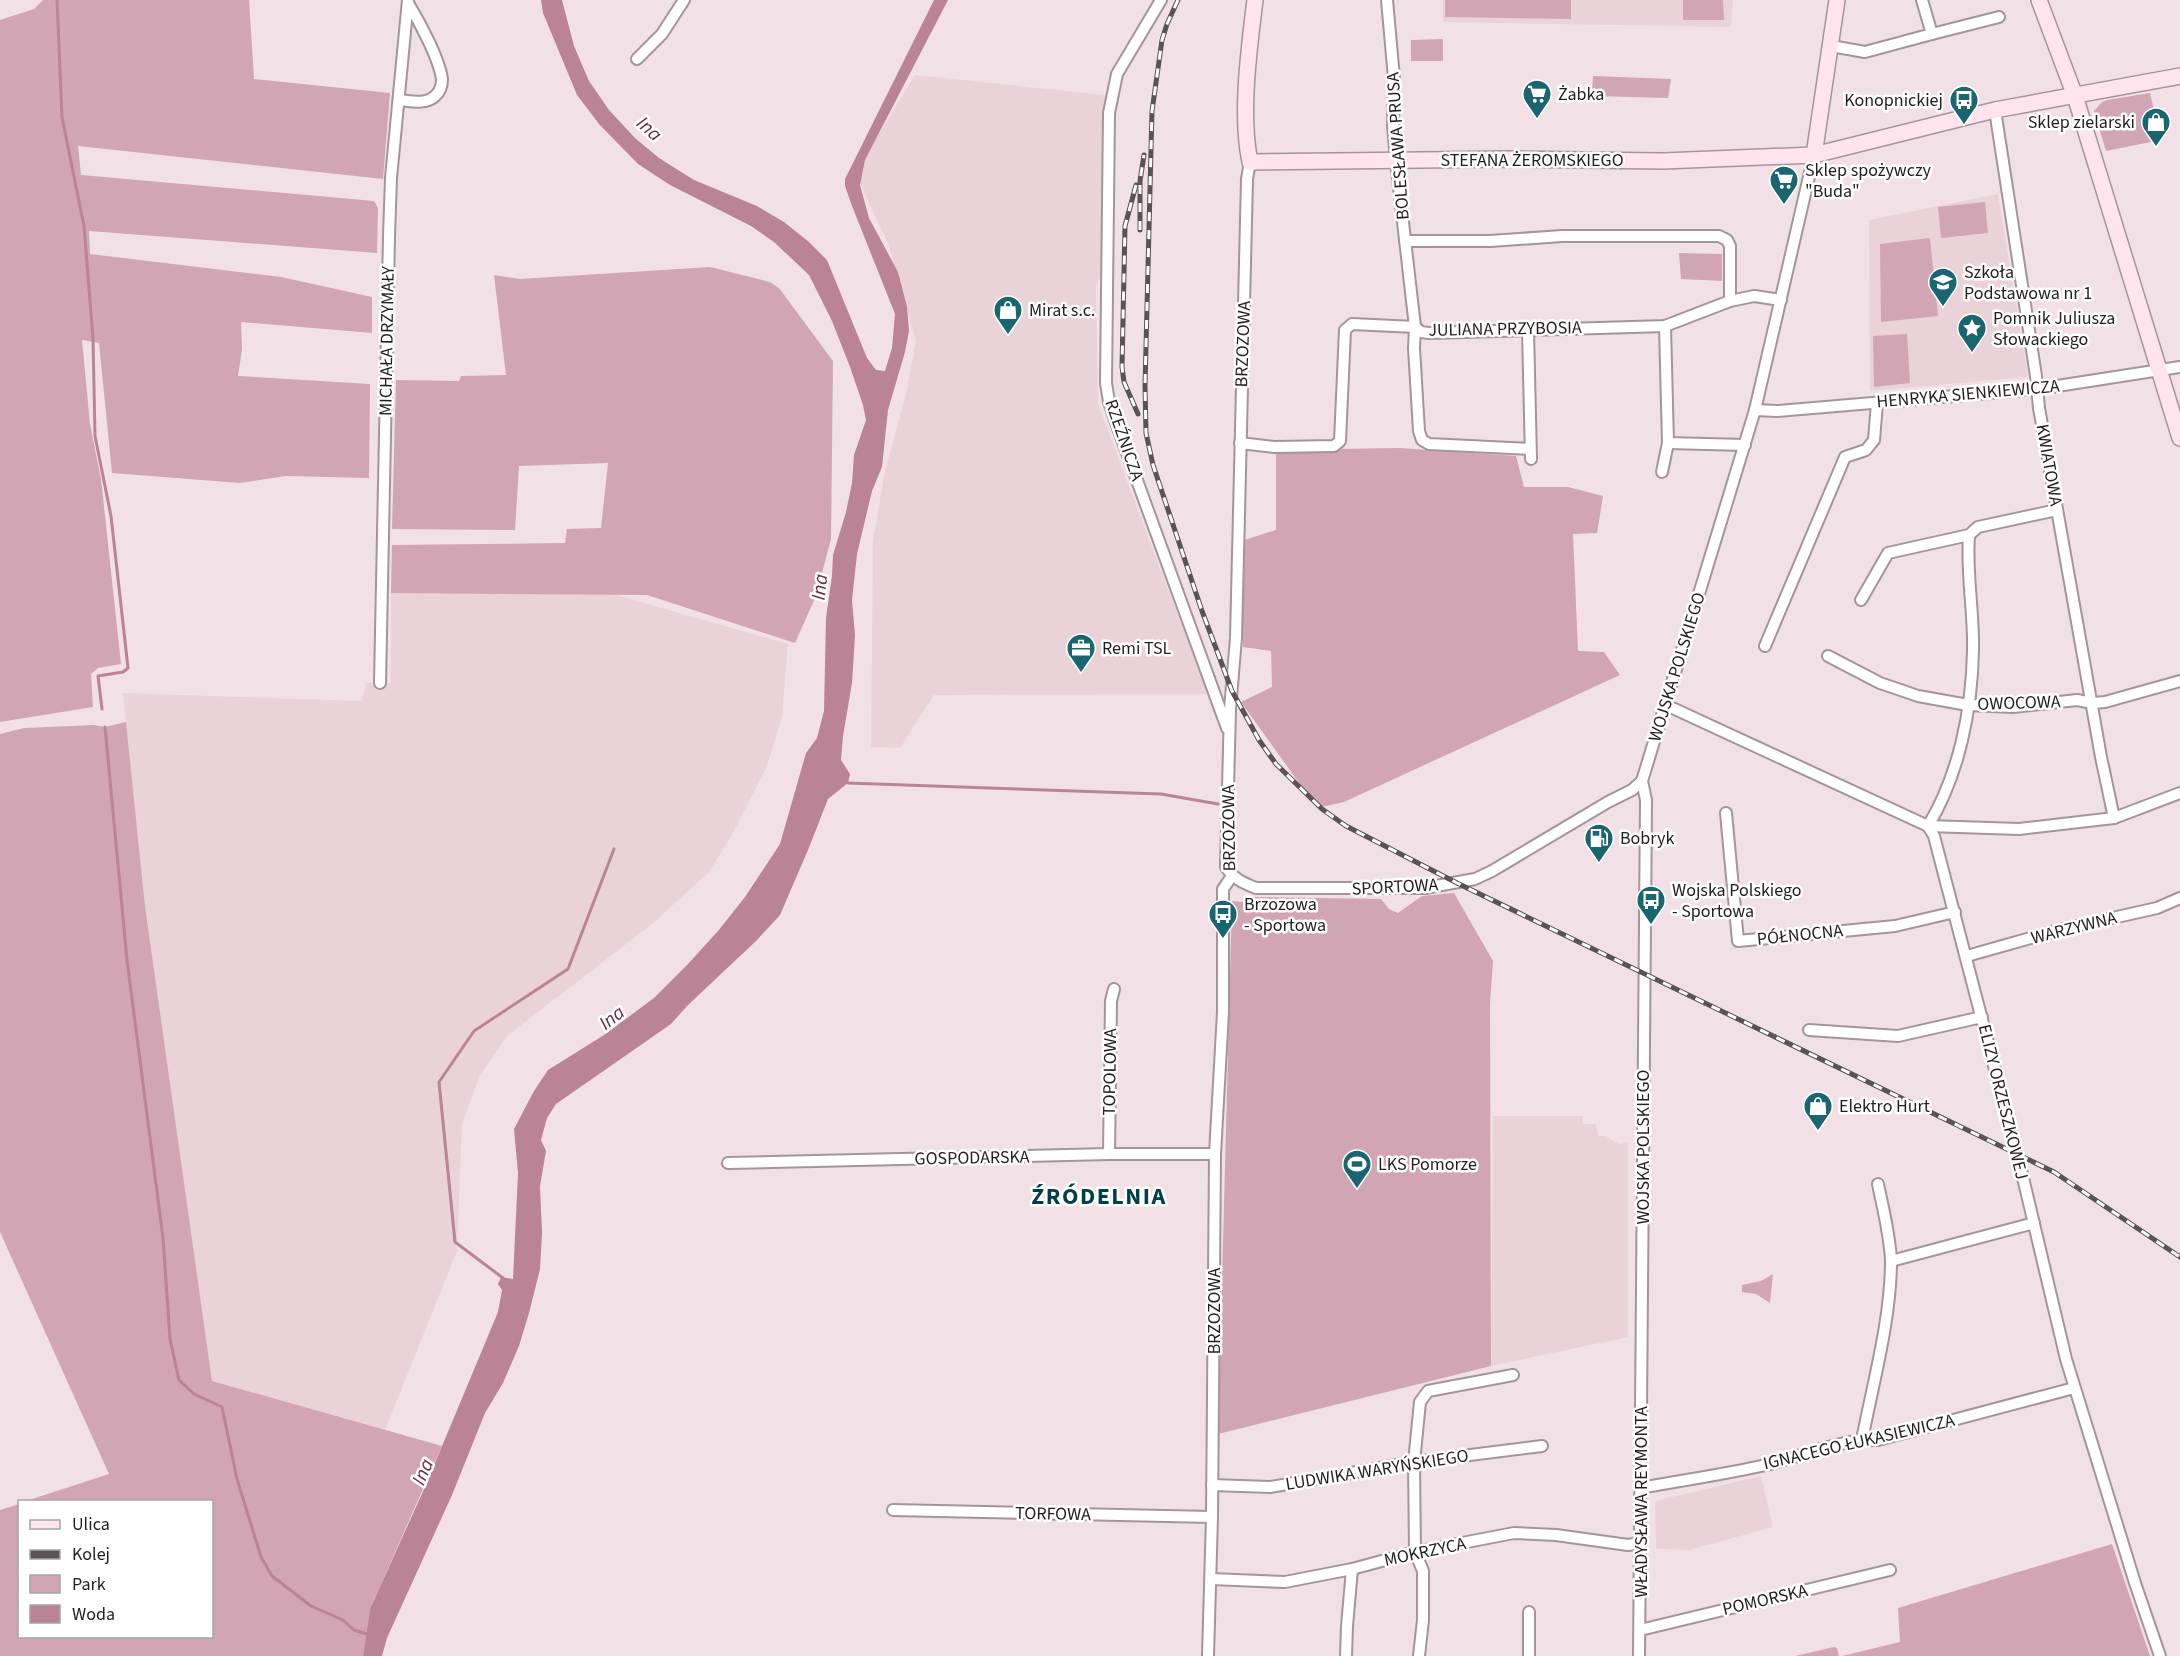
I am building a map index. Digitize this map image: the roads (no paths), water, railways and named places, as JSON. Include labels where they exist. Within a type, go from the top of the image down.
[{"type":"street","points":[[637,59],[662,34],[684,0]]},
{"type":"street","name":"RZEŹNICZA","points":[[1161,0],[1117,74],[1109,113],[1106,383],[1115,420],[1229,734]]},
{"type":"street","name":"BRZOZOWA","points":[[1208,1656],[1212,1517],[1215,1154],[1223,1012],[1223,889],[1232,876],[1227,867],[1229,734],[1236,638],[1247,179],[1250,162],[1245,139],[1250,41],[1255,0]]},
{"type":"street","name":"BOLESŁAWA PRUSA","points":[[1387,0],[1394,78],[1393,125],[1415,327],[1414,348],[1419,431],[1422,440],[1429,444],[1531,454],[1528,330]]},
{"type":"street","name":"WOJSKA POLSKIEGO","points":[[1642,1348],[1646,801],[1642,781],[1755,410],[1814,155],[1837,0]]},
{"type":"street","points":[[1922,0],[1932,34]]},
{"type":"street","points":[[2039,0],[2075,96],[2180,438]]},
{"type":"street","points":[[399,100],[427,101],[435,96],[442,87],[442,80],[431,49],[408,2]]},
{"type":"street","name":"MICHAŁA DRZYMAŁY","points":[[380,683],[388,236],[391,178],[408,2]]},
{"type":"street","points":[[1831,46],[1865,52],[1999,17]]},
{"type":"street","name":"STEFANA ŻEROMSKIEGO","points":[[1250,162],[1675,160],[1814,155],[1995,110],[2180,76]]},
{"type":"street","name":"KWIATOWA","points":[[1995,110],[2038,388],[2039,408],[2114,818]]},
{"type":"street","points":[[1405,241],[1490,241],[1562,236],[1719,236],[1727,240],[1730,246],[1730,301]]},
{"type":"street","name":"JULIANA PRZYBOSIA","points":[[1240,442],[1274,447],[1334,446],[1340,441],[1345,330],[1352,324],[1415,327],[1421,332],[1429,333],[1665,326],[1730,301],[1755,296],[1781,300]]},
{"type":"street","points":[[1662,472],[1668,442],[1665,326]]},
{"type":"street","name":"HENRYKA SIENKIEWICZA","points":[[1755,410],[1777,411],[2038,388],[2180,367]]},
{"type":"street","points":[[1765,646],[1845,457],[1866,450],[1874,440],[1877,403]]},
{"type":"street","points":[[1668,442],[1745,445]]},
{"type":"street","points":[[1861,600],[1888,553],[1969,535],[1978,527],[2057,510]]},
{"type":"street","points":[[1928,826],[1950,782],[1968,705],[1973,649],[1969,535]]},
{"type":"street","name":"OWOCOWA","points":[[1828,656],[1880,683],[1918,696],[1968,705],[2013,707],[2077,700],[2093,703],[2105,702],[2180,681]]},
{"type":"street","points":[[1666,705],[1928,826],[2019,829],[2114,818],[2180,793]]},
{"type":"street","name":"SPORTOWA","points":[[1232,876],[1256,888],[1425,888],[1475,879],[1632,790],[1642,781]]},
{"type":"street","name":"PÓŁNOCNA","points":[[1726,813],[1738,941],[1895,926],[1955,912]]},
{"type":"street","name":"ELIZY ORZESZKOWEJ","points":[[1928,826],[1934,836],[1955,912],[2074,1388],[2134,1583],[2160,1656]]},
{"type":"street","name":"WARZYWNA","points":[[1966,956],[2059,930],[2157,908],[2180,898]]},
{"type":"street","name":"TOPOLOWA","points":[[1109,1154],[1111,1001],[1114,989]]},
{"type":"street","points":[[1809,1030],[1898,1036],[1982,1017]]},
{"type":"street","name":"GOSPODARSKA","points":[[728,1163],[1109,1154],[1215,1154]]},
{"type":"street","points":[[1862,1440],[1888,1303],[1891,1261],[1878,1184]]},
{"type":"street","points":[[1891,1261],[2034,1223]]},
{"type":"street","name":"WŁADYSŁAWA REYMONTA","points":[[1640,1656],[1642,1348]]},
{"type":"street","points":[[1419,1656],[1423,1620],[1423,1571],[1415,1552],[1414,1462],[1420,1402],[1428,1391],[1513,1375]]},
{"type":"street","name":"IGNACEGO ŁUKASIEWICZA","points":[[1641,1488],[1772,1464],[1807,1452],[1862,1440],[1878,1440],[2074,1388]]},
{"type":"street","name":"LUDWIKA WARYŃSKIEGO","points":[[1212,1485],[1270,1487],[1414,1462],[1542,1446]]},
{"type":"street","name":"TORFOWA","points":[[893,1510],[1212,1517]]},
{"type":"street","name":"MOKRZYCA","points":[[1210,1579],[1285,1582],[1352,1569],[1415,1552],[1514,1533],[1556,1535],[1628,1545],[1641,1543]]},
{"type":"street","points":[[1346,1656],[1352,1569]]},
{"type":"street","name":"POMORSKA","points":[[1640,1630],[1890,1570]]},
{"type":"street","points":[[1528,1612],[1528,1656]]},
{"type":"water","points":[[541,0],[562,0],[574,46],[589,81],[609,110],[635,138],[659,158],[694,180],[757,206],[784,222],[827,260],[867,358],[876,370],[885,371],[892,348],[895,314],[852,206],[845,179],[934,0],[948,0],[865,160],[860,185],[869,218],[898,272],[907,307],[909,331],[888,410],[882,467],[872,491],[857,554],[852,600],[855,635],[852,683],[841,760],[850,774],[848,783],[828,799],[780,915],[671,1024],[556,1104],[547,1118],[541,1140],[546,1151],[540,1186],[542,1233],[540,1269],[519,1346],[503,1383],[485,1413],[452,1495],[387,1638],[382,1656],[363,1656],[370,1609],[425,1487],[498,1312],[502,1290],[498,1284],[501,1277],[513,1279],[518,1173],[514,1129],[548,1070],[604,1035],[654,998],[718,931],[745,897],[780,844],[806,753],[817,738],[824,711],[826,618],[833,555],[846,512],[852,483],[854,455],[866,420],[850,367],[832,321],[809,275],[774,242],[751,226],[670,185],[638,164],[599,124],[577,95],[543,13]]},
{"type":"waterway","points":[[57,0],[62,117],[84,226],[93,338],[95,436],[111,516],[128,668],[123,672],[98,676],[102,709]]},
{"type":"waterway","points":[[105,727],[127,960],[163,1238],[170,1339],[179,1380],[194,1394],[222,1407],[237,1479],[261,1557],[272,1576],[311,1606],[343,1620],[354,1630],[367,1634]]},
{"type":"waterway","points":[[848,783],[1161,794],[1218,804]]},
{"type":"waterway","points":[[503,1278],[455,1242],[439,1082],[474,1031],[568,969],[614,849]]},
{"type":"railway","points":[[1178,0],[1162,40],[1152,111],[1145,386],[1146,433],[1153,465],[1202,611],[1232,691],[1259,740],[1276,764],[1322,809],[1346,826],[1457,883],[2054,1172],[2180,1257]]},
{"type":"railway","points":[[1140,230],[1140,181],[1144,155]]},
{"type":"railway","points":[[1136,185],[1125,226],[1122,367],[1124,382],[1138,414]]},
{"type":"place","name":"Żabka","points":[[1537,120]]},
{"type":"place","name":"Konopnickiej","points":[[1964,126]]},
{"type":"place","name":"Sklep zielarski","points":[[2156,148]]},
{"type":"place","name":"Sklep spożywczy \"Buda\"","points":[[1784,206]]},
{"type":"place","name":"Szkoła Podstawowa nr 1","points":[[1943,308]]},
{"type":"place","name":"Mirat s.c.","points":[[1008,336]]},
{"type":"place","name":"Pomnik Juliusza Słowackiego","points":[[1972,354]]},
{"type":"place","name":"Remi TSL","points":[[1081,674]]},
{"type":"place","name":"Bobryk","points":[[1599,864]]},
{"type":"place","name":"Wojska Polskiego - Sportowa","points":[[1651,926]]},
{"type":"place","name":"Brzozowa - Sportowa","points":[[1223,940]]},
{"type":"place","name":"Elektro Hurt","points":[[1818,1132]]},
{"type":"place","name":"LKS Pomorze","points":[[1357,1190]]},
{"type":"district","name":"ŹRÓDELNIA","points":[[1099,1196]]},
{"type":"water label","name":"Ina","points":[[649,129]]},
{"type":"water label","name":"Ina","points":[[820,587]]},
{"type":"water label","name":"Ina","points":[[612,1018]]},
{"type":"water label","name":"Ina","points":[[423,1472]]}]
